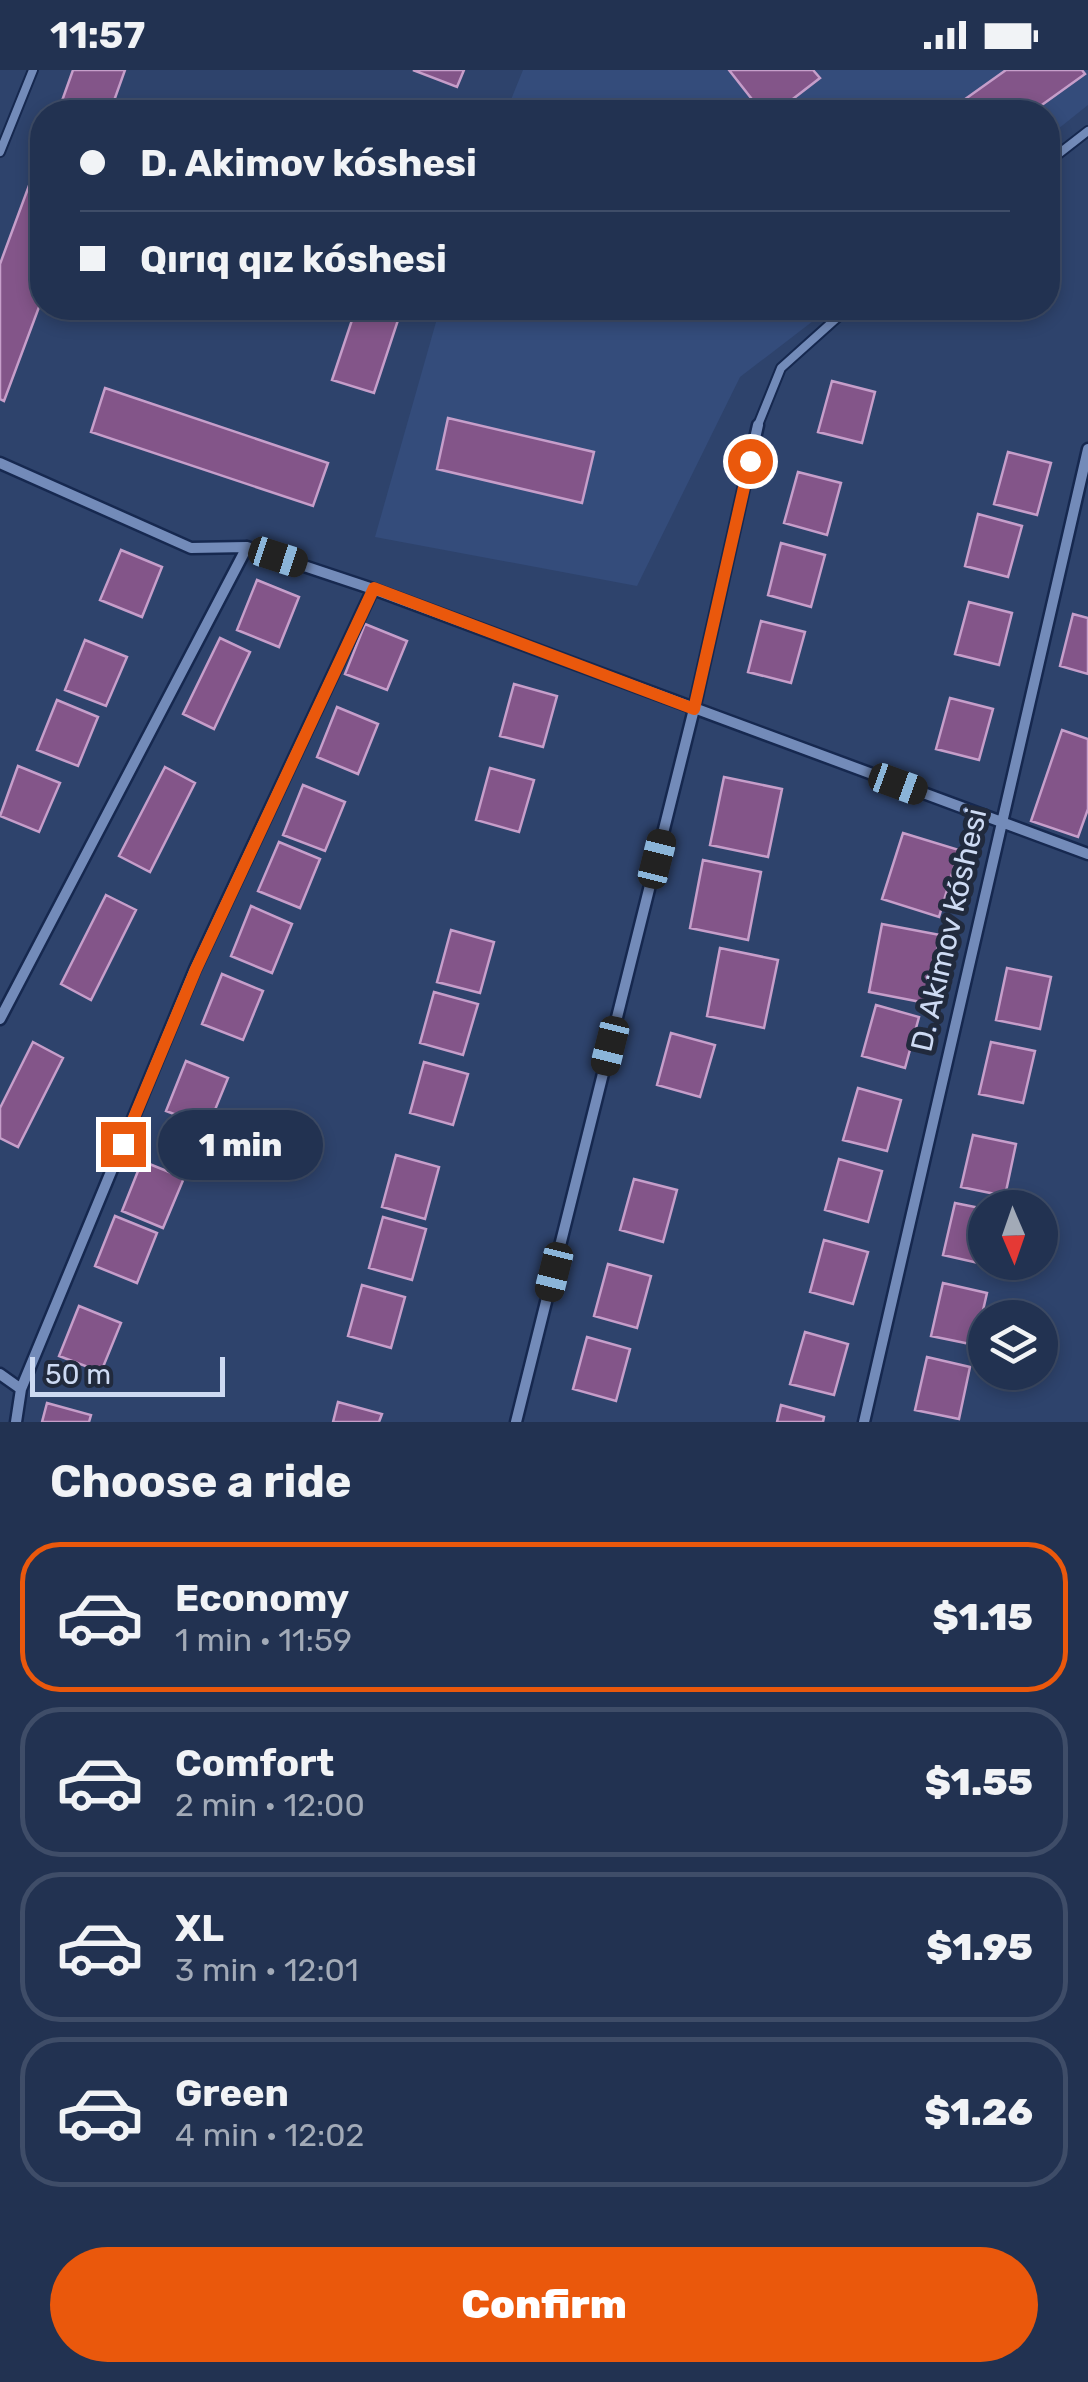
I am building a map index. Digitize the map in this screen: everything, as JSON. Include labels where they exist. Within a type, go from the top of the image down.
[{"type":"street","points":[[516,1422],[694,709],[758,426]]},
{"type":"street","name":"D. Akimov kóshesi","points":[[864,1422],[1088,449]]},
{"type":"street","points":[[0,463],[191,548],[247,547],[374,588],[1088,854]]},
{"type":"street","points":[[0,1019],[247,547]]},
{"type":"street","points":[[16,1422],[22,1390],[196,969],[374,588]]},
{"type":"street","points":[[0,1374],[22,1390]]},
{"type":"lane","points":[[0,152],[33,70]]},
{"type":"lane","points":[[1060,153],[1088,131]]},
{"type":"lane","points":[[758,426],[780,368],[834,320]]},
{"type":"shaded area","points":[[523,70],[1088,70],[1088,105],[1060,127],[1060,100],[511,100]]},
{"type":"shaded area","points":[[437,320],[814,320],[740,377],[637,586],[375,537]]},
{"type":"building","points":[[73,70],[125,70],[114,100],[62,100]]},
{"type":"building","points":[[413,70],[464,70],[457,87]]},
{"type":"building","points":[[729,70],[813,70],[820,78],[792,100],[753,100]]},
{"type":"building","points":[[1006,70],[1082,70],[1085,74],[1049,100],[964,100]]},
{"type":"building","points":[[30,183],[30,320],[34,320],[4,401],[0,399],[0,264]]},
{"type":"building","points":[[352,320],[398,320],[374,393],[332,380]]},
{"type":"building","points":[[832,381],[875,392],[862,443],[818,432]]},
{"type":"building","points":[[105,388],[328,463],[313,506],[91,432]]},
{"type":"building","points":[[448,418],[594,452],[582,503],[437,469]]},
{"type":"building","points":[[1008,452],[1051,463],[1037,515],[994,504]]},
{"type":"building","points":[[798,472],[841,483],[827,535],[784,523]]},
{"type":"building","points":[[978,514],[1022,526],[1008,577],[965,566]]},
{"type":"building","points":[[781,543],[825,555],[811,607],[768,595]]},
{"type":"building","points":[[121,550],[162,567],[142,617],[100,600]]},
{"type":"building","points":[[257,580],[299,597],[279,647],[237,630]]},
{"type":"building","points":[[969,602],[1012,613],[999,665],[955,654]]},
{"type":"building","points":[[1073,614],[1088,618],[1088,674],[1060,666]]},
{"type":"building","points":[[761,621],[805,632],[791,683],[748,672]]},
{"type":"building","points":[[365,624],[407,641],[387,690],[345,674]]},
{"type":"building","points":[[220,638],[250,652],[214,729],[183,714]]},
{"type":"building","points":[[85,640],[127,657],[106,706],[65,690]]},
{"type":"building","points":[[514,684],[557,696],[543,747],[500,736]]},
{"type":"building","points":[[950,698],[993,709],[979,760],[936,749]]},
{"type":"building","points":[[57,700],[98,717],[78,766],[37,750]]},
{"type":"building","points":[[337,707],[378,724],[358,774],[317,757]]},
{"type":"building","points":[[1062,730],[1088,739],[1088,809],[1078,837],[1031,821]]},
{"type":"building","points":[[18,766],[60,783],[39,832],[0,816]]},
{"type":"building","points":[[165,767],[195,783],[150,872],[119,856]]},
{"type":"building","points":[[490,768],[534,780],[519,832],[476,820]]},
{"type":"building","points":[[724,777],[782,789],[768,857],[710,845]]},
{"type":"building","points":[[303,785],[345,802],[325,851],[283,835]]},
{"type":"building","points":[[903,833],[959,850],[939,917],[882,899]]},
{"type":"building","points":[[279,842],[320,859],[300,908],[258,891]]},
{"type":"building","points":[[703,860],[761,872],[748,940],[690,928]]},
{"type":"building","points":[[106,895],[136,910],[91,1000],[61,984]]},
{"type":"building","points":[[251,906],[292,924],[272,973],[231,956]]},
{"type":"building","points":[[882,924],[940,935],[926,1003],[869,992]]},
{"type":"building","points":[[451,930],[494,942],[480,993],[437,982]]},
{"type":"building","points":[[720,948],[778,960],[764,1028],[707,1016]]},
{"type":"building","points":[[1007,968],[1051,977],[1040,1029],[996,1020]]},
{"type":"building","points":[[222,974],[263,991],[243,1040],[202,1024]]},
{"type":"building","points":[[434,992],[478,1004],[463,1055],[420,1043]]},
{"type":"building","points":[[876,1005],[919,1017],[905,1068],[862,1056]]},
{"type":"building","points":[[671,1033],[715,1045],[700,1097],[657,1085]]},
{"type":"building","points":[[33,1042],[63,1058],[18,1147],[0,1138],[0,1108]]},
{"type":"building","points":[[991,1042],[1035,1051],[1023,1103],[979,1094]]},
{"type":"building","points":[[186,1061],[228,1078],[208,1127],[166,1111]]},
{"type":"building","points":[[424,1062],[468,1074],[453,1125],[410,1113]]},
{"type":"building","points":[[858,1088],[901,1100],[887,1151],[843,1140]]},
{"type":"building","points":[[973,1135],[1016,1144],[1006,1190],[961,1187]]},
{"type":"building","points":[[396,1155],[439,1167],[425,1219],[382,1207]]},
{"type":"building","points":[[839,1159],[882,1171],[868,1222],[825,1210]]},
{"type":"building","points":[[142,1161],[184,1178],[163,1228],[122,1211]]},
{"type":"building","points":[[634,1179],[677,1190],[663,1242],[620,1230]]},
{"type":"building","points":[[955,1203],[968,1206],[968,1261],[943,1255]]},
{"type":"building","points":[[115,1216],[157,1233],[137,1283],[95,1266]]},
{"type":"building","points":[[383,1217],[426,1229],[412,1280],[369,1268]]},
{"type":"building","points":[[824,1240],[868,1252],[853,1304],[810,1292]]},
{"type":"building","points":[[608,1264],[651,1276],[637,1328],[594,1316]]},
{"type":"building","points":[[943,1283],[987,1293],[985,1300],[968,1300],[968,1344],[931,1336]]},
{"type":"building","points":[[362,1285],[405,1297],[391,1348],[348,1336]]},
{"type":"building","points":[[79,1306],[121,1323],[101,1372],[59,1356]]},
{"type":"building","points":[[805,1332],[848,1344],[834,1395],[790,1384]]},
{"type":"building","points":[[587,1337],[630,1349],[616,1401],[573,1389]]},
{"type":"building","points":[[927,1357],[968,1367],[959,1419],[915,1410]]},
{"type":"building","points":[[338,1402],[382,1414],[379,1422],[333,1422]]},
{"type":"building","points":[[47,1403],[91,1415],[89,1422],[42,1422]]},
{"type":"building","points":[[781,1405],[824,1417],[823,1422],[777,1422]]},
{"type":"route","points":[[123,1144],[196,969],[374,588],[694,709],[750,461]]}]
